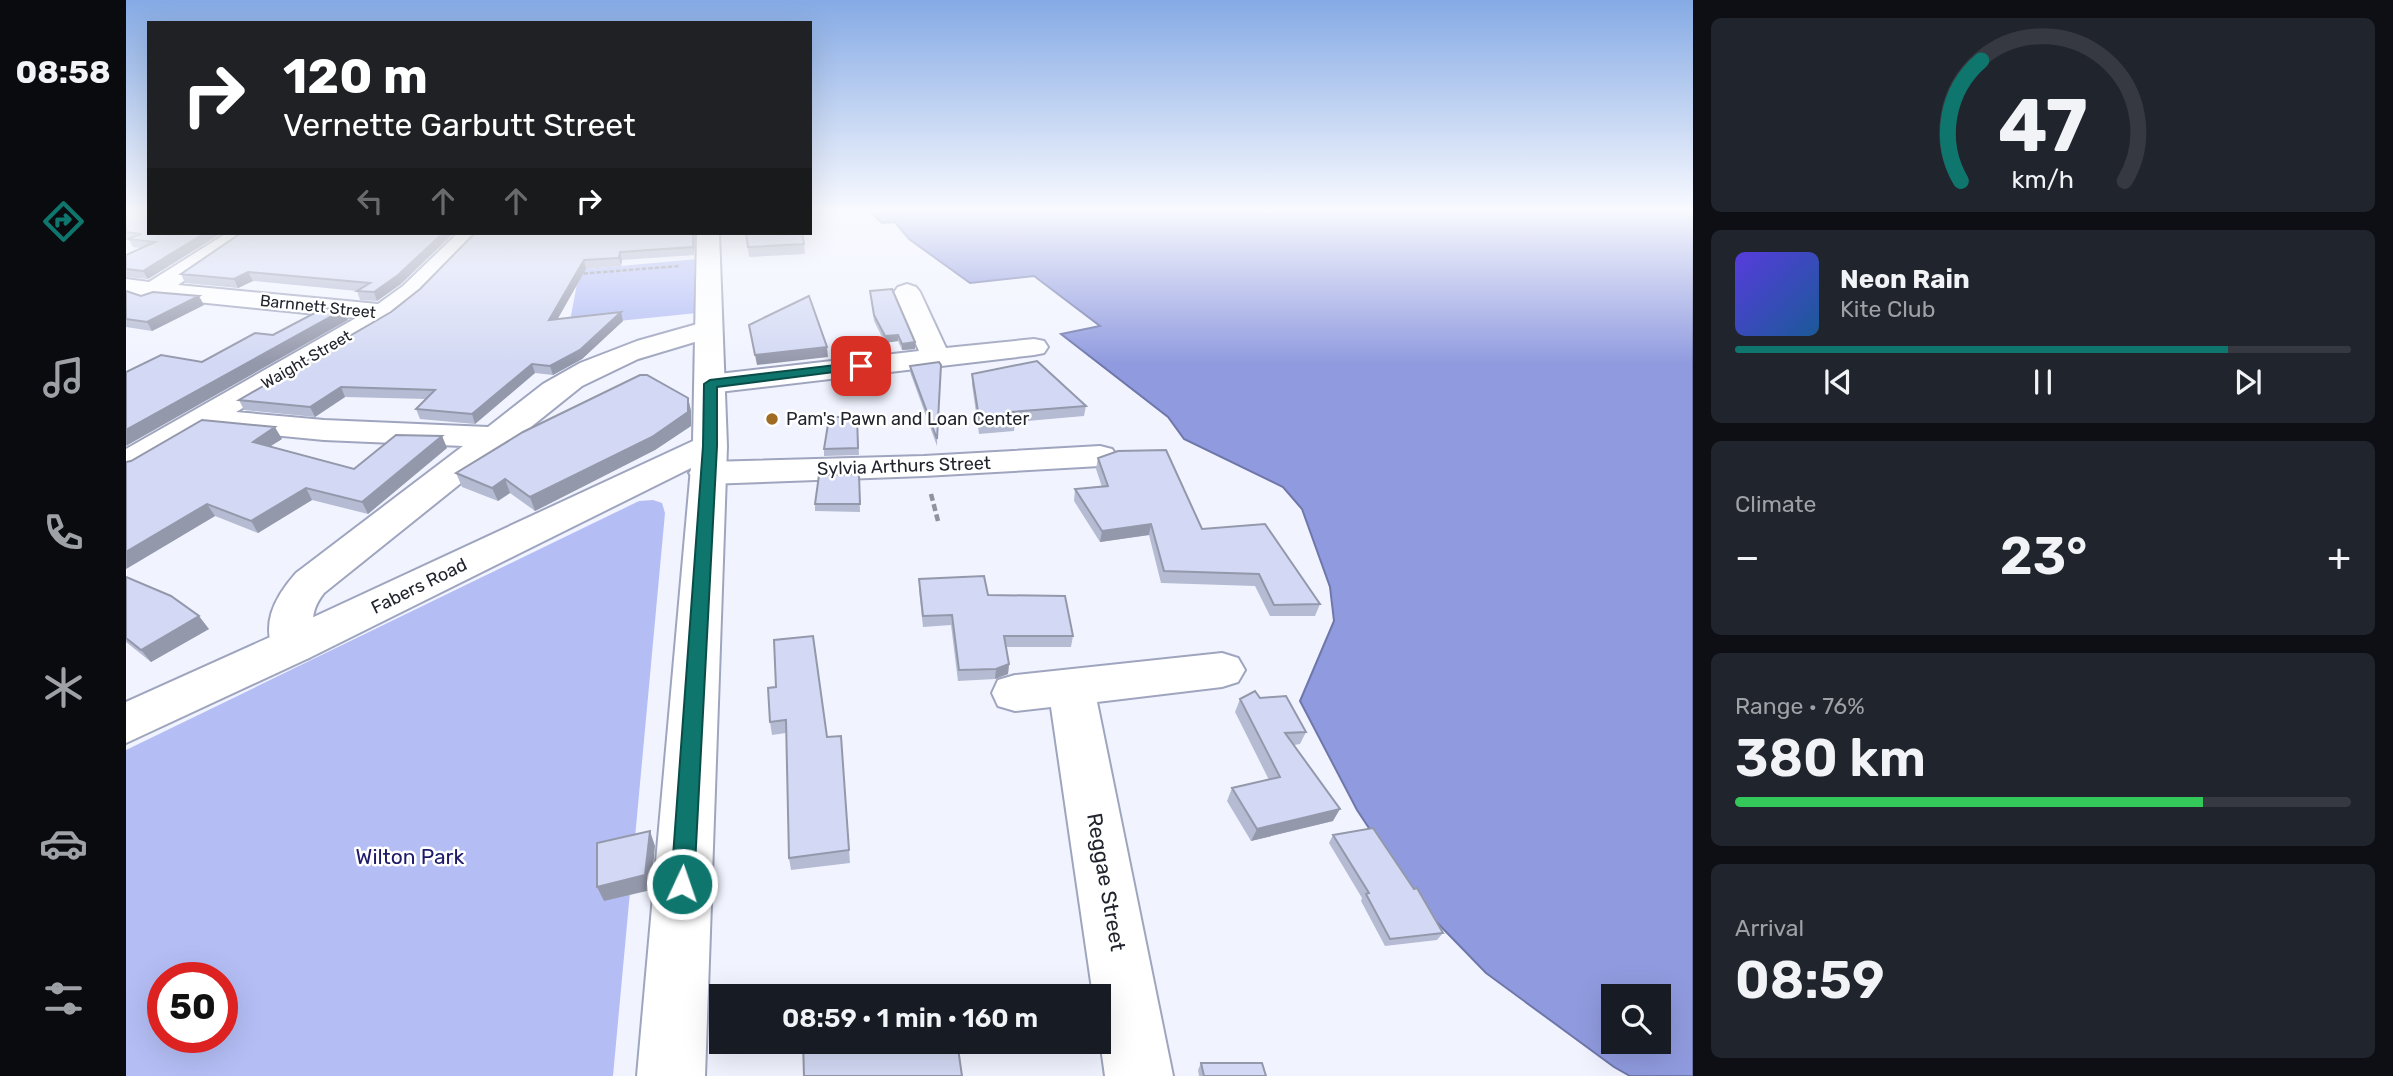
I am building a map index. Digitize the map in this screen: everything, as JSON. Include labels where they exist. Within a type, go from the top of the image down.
[{"type":"street","points":[[126,304],[154,290],[197,262]]},
{"type":"street","name":"Waight Street","points":[[126,463],[384,313],[412,291],[441,262]]},
{"type":"street","points":[[671,1076],[709,459],[709,264]]},
{"type":"street","name":"Barnnett Street","points":[[126,287],[384,313]]},
{"type":"street","points":[[906,292],[936,357]]},
{"type":"street","points":[[293,646],[288,614],[294,601],[310,583],[494,437],[572,378],[597,365],[627,352],[708,329]]},
{"type":"street","points":[[710,384],[1034,347]]},
{"type":"street","points":[[203,419],[324,430],[494,437]]},
{"type":"street","name":"Sylvia Arthurs Street","points":[[709,459],[924,466],[1100,457]]},
{"type":"street","name":"Fabers Road","points":[[126,723],[709,459]]},
{"type":"street","points":[[1015,693],[1222,670]]},
{"type":"street","name":"Reggae Street","points":[[1071,687],[1139,1076]]},
{"type":"path","points":[[572,274],[709,264]]},
{"type":"green space","points":[[662,262],[698,262],[697,313],[569,326],[579,273],[586,269]]},
{"type":"green space","name":"Wilton Park","points":[[653,500],[662,503],[665,513],[613,1076],[126,1076],[126,750],[639,501]]},
{"type":"shaded area","points":[[941,262],[1693,262],[1693,1076],[1630,1076],[1614,1067],[1486,973],[1420,905],[1357,810],[1300,701],[1334,621],[1330,587],[1302,509],[1283,487],[1184,439],[1168,417],[1061,334],[1100,326],[1034,276],[970,283]]},
{"type":"building","points":[[126,262],[157,262],[143,271],[126,269]]},
{"type":"building","points":[[198,262],[412,262],[374,292],[357,291],[370,283],[248,272],[234,279],[181,274]]},
{"type":"building","points":[[446,262],[583,262],[549,320],[621,312],[580,350],[550,366],[532,364],[472,414],[416,409],[435,390],[341,387],[310,407],[239,400],[391,312],[420,289]]},
{"type":"building","points":[[892,289],[915,342],[902,344],[898,335],[885,336],[874,315],[870,291]]},
{"type":"building","points":[[126,291],[141,296],[153,292],[199,296],[147,322],[126,319]]},
{"type":"building","points":[[809,296],[827,347],[755,355],[749,325]]},
{"type":"building","points":[[324,308],[343,310],[126,430],[126,372],[161,355],[202,362],[255,333],[273,335]]},
{"type":"building","points":[[1037,361],[1086,406],[1011,412],[1015,421],[980,424],[972,374]]},
{"type":"building","points":[[939,362],[941,365],[937,439],[910,366]]},
{"type":"building","points":[[640,375],[647,375],[688,398],[688,412],[652,437],[530,497],[505,479],[492,488],[456,473],[523,432]]},
{"type":"building","points":[[857,415],[858,448],[824,449],[829,418]]},
{"type":"building","points":[[202,420],[275,427],[253,442],[354,469],[396,435],[442,436],[362,502],[306,488],[251,521],[207,504],[126,552],[126,462]]},
{"type":"building","points":[[1166,450],[1202,529],[1265,524],[1320,604],[1274,605],[1259,574],[1164,571],[1151,524],[1102,531],[1075,489],[1108,486],[1098,458],[1118,451]]},
{"type":"building","points":[[859,474],[860,504],[815,504],[819,475]]},
{"type":"building","points":[[984,576],[988,595],[1065,596],[1073,636],[1004,636],[1009,664],[996,669],[959,670],[952,615],[923,616],[919,579]]},
{"type":"building","points":[[126,577],[171,596],[199,616],[141,650],[126,638]]},
{"type":"building","points":[[813,636],[827,737],[841,736],[849,850],[789,858],[786,720],[770,722],[768,688],[776,687],[774,640]]},
{"type":"building","points":[[1255,691],[1260,698],[1286,696],[1306,732],[1285,733],[1340,809],[1257,829],[1232,788],[1280,777],[1240,699]]},
{"type":"building","points":[[1373,828],[1414,889],[1417,888],[1443,933],[1390,939],[1366,894],[1369,893],[1333,835]]},
{"type":"building","points":[[650,831],[645,875],[597,887],[597,843]]},
{"type":"building","points":[[803,1054],[959,1054],[962,1076],[804,1076]]},
{"type":"building","points":[[1201,1063],[1262,1063],[1266,1076],[1204,1076]]},
{"type":"place","name":"Pam's Pawn and Loan Center","points":[[772,419]]},
{"type":"route","points":[[682,884],[710,446],[710,384],[861,366]]}]
